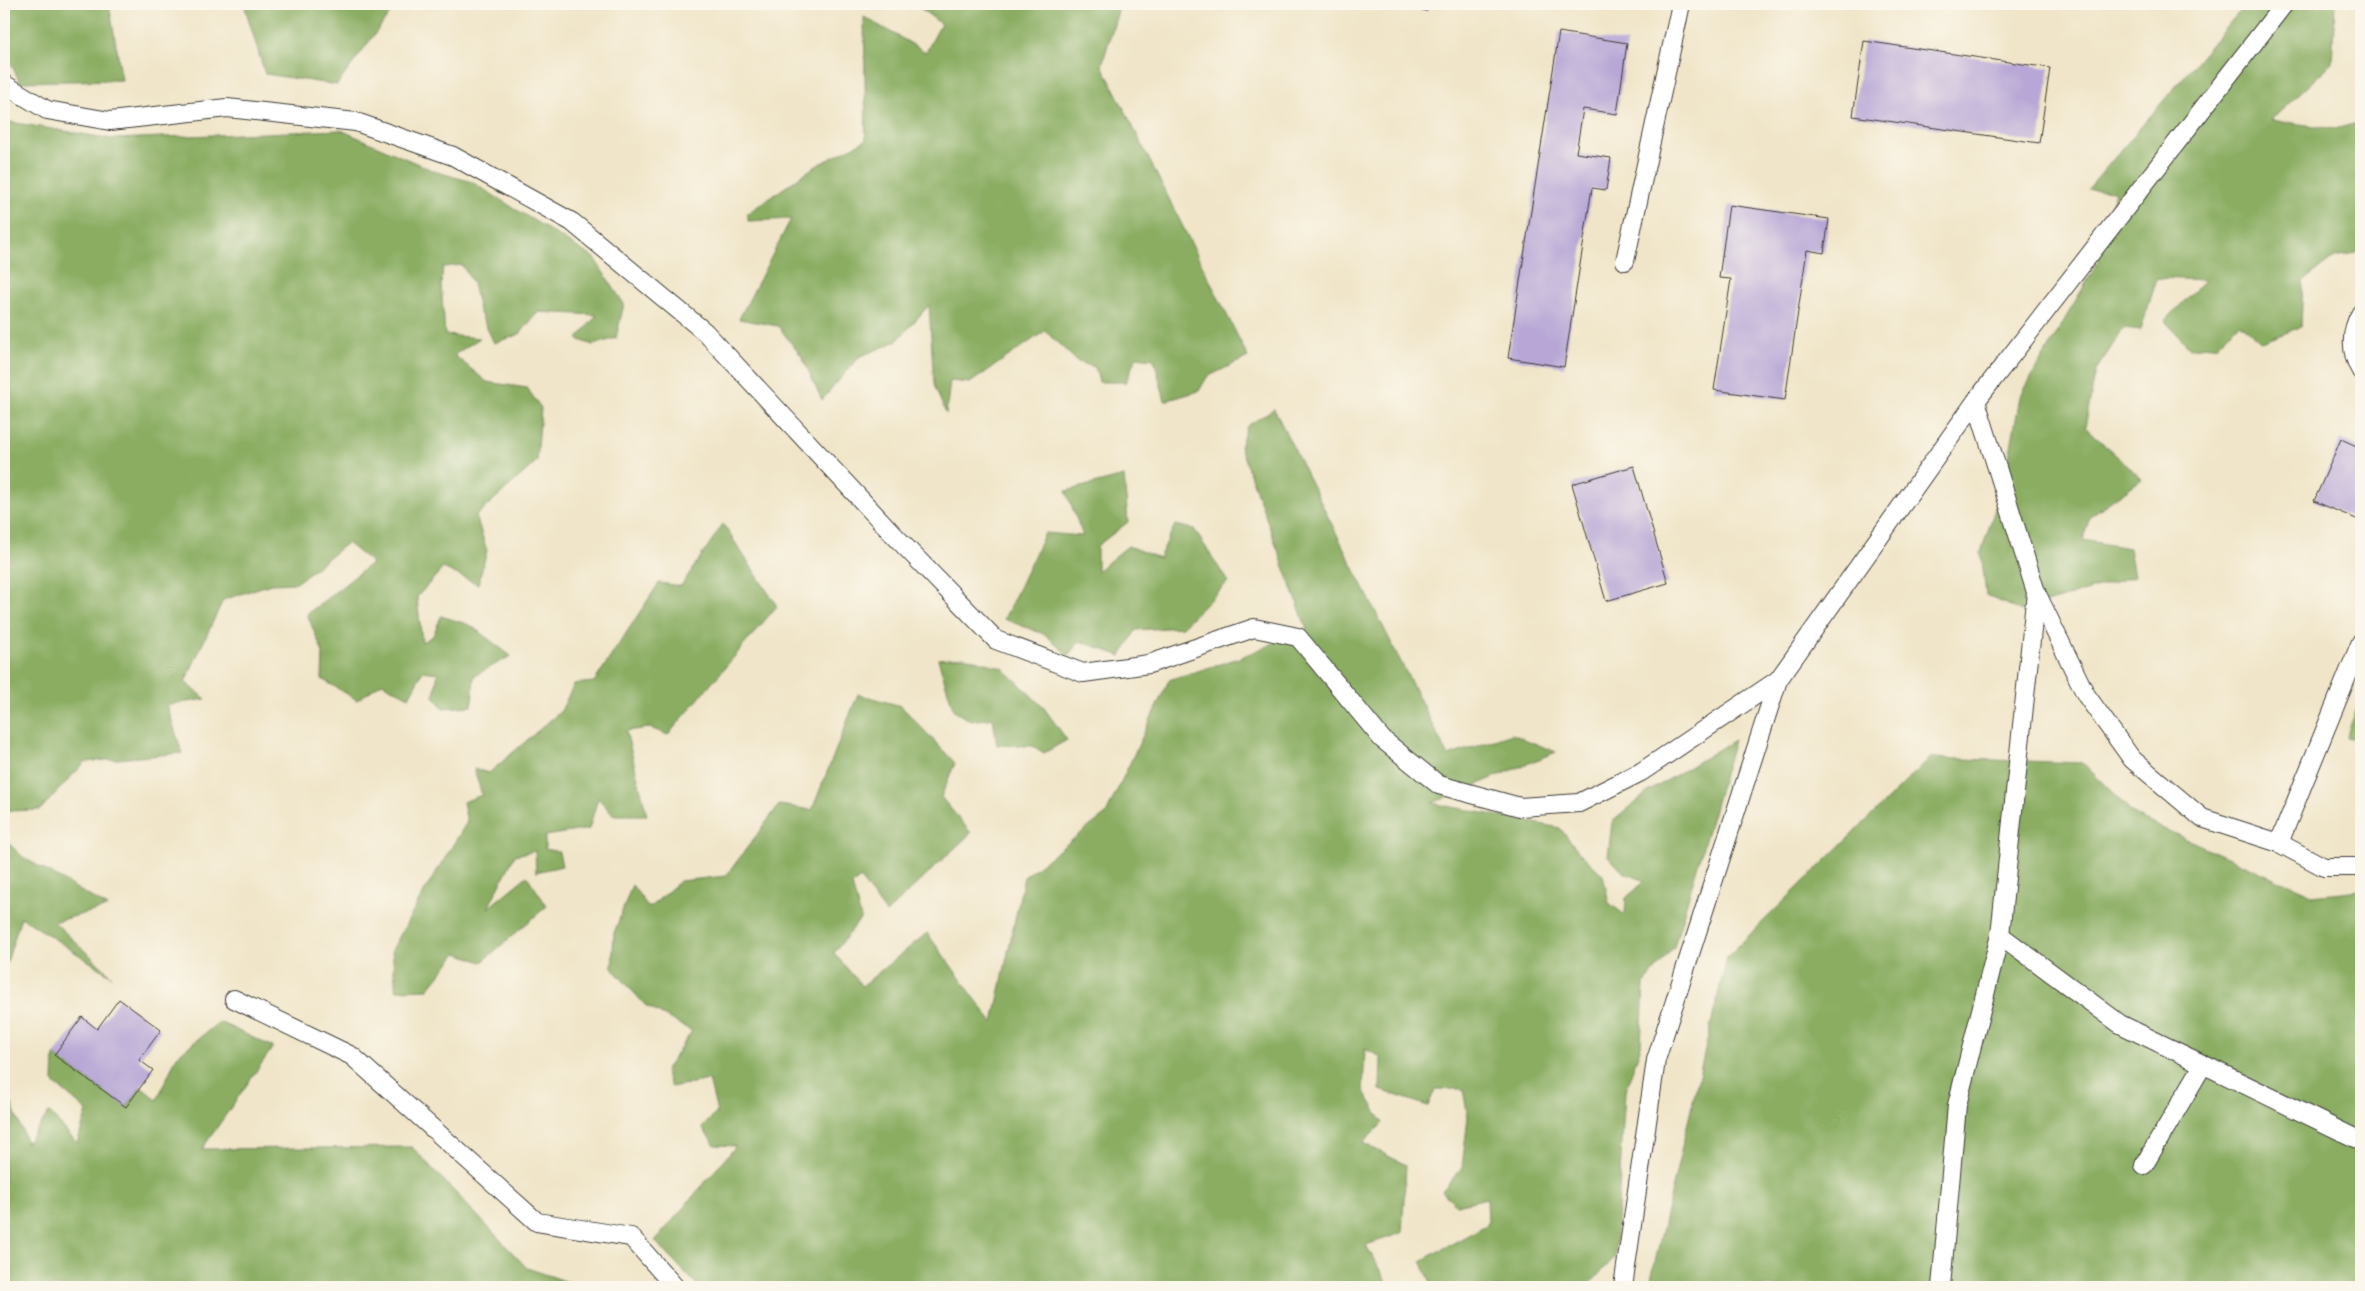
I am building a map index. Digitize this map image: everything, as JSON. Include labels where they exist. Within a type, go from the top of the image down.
[{"type":"lane","points":[[1625,261],[1681,4]]},
{"type":"lane","points":[[1623,1287],[1656,1060],[1778,680],[1976,401],[2284,4]]},
{"type":"lane","points":[[4,84],[48,110],[101,119],[110,120],[227,108],[356,122],[453,156],[572,222],[704,332],[892,533],[996,640],[1083,672],[1149,664],[1254,628],[1298,637],[1382,739],[1438,785],[1520,807],[1579,803],[1641,772],[1778,680]]},
{"type":"lane","points":[[2361,313],[2356,320],[2352,340],[2356,362],[2361,371]]},
{"type":"lane","points":[[1976,401],[2036,592],[2086,694],[2132,759],[2202,818],[2278,844],[2324,867],[2361,867]]},
{"type":"lane","points":[[1941,1287],[1957,1105],[2000,935],[2036,592]]},
{"type":"lane","points":[[2278,844],[2361,642]]},
{"type":"lane","points":[[2000,935],[2120,1024],[2361,1142]]},
{"type":"lane","points":[[234,999],[352,1056],[537,1222],[631,1237],[674,1287]]},
{"type":"lane","points":[[2144,1165],[2203,1065]]},
{"type":"green space","points":[[4,4],[109,4],[122,80],[20,82],[4,50]]},
{"type":"green space","points":[[244,4],[397,4],[337,85],[265,74]]},
{"type":"green space","points":[[915,4],[1120,4],[1102,65],[1248,357],[1207,377],[1199,391],[1165,401],[1154,359],[1136,357],[1126,382],[1099,382],[1095,367],[1078,362],[1045,331],[970,383],[950,381],[946,414],[934,385],[929,305],[897,341],[859,357],[822,400],[802,357],[778,326],[739,319],[791,219],[748,221],[748,213],[814,167],[866,140],[864,17],[926,52],[941,24]]},
{"type":"green space","points":[[2246,4],[2335,4],[2332,63],[2271,120],[2335,129],[2361,122],[2361,252],[2335,257],[2303,281],[2301,327],[2262,342],[2239,323],[2217,345],[2190,348],[2165,321],[2205,280],[2157,278],[2141,330],[2124,328],[2096,370],[2085,427],[2142,479],[2090,516],[2083,540],[2129,548],[2134,576],[2021,611],[1986,595],[1981,552],[2006,475],[2020,397],[2098,262],[2115,191],[2088,189]]},
{"type":"green space","points":[[4,121],[112,139],[341,130],[434,171],[472,182],[594,258],[624,304],[616,338],[593,345],[577,339],[597,315],[538,312],[520,334],[494,343],[479,311],[473,283],[462,265],[443,267],[441,284],[445,335],[480,338],[454,355],[487,382],[527,388],[541,408],[537,461],[476,516],[487,551],[478,584],[443,568],[417,597],[422,642],[433,636],[441,616],[470,625],[511,656],[474,676],[472,706],[443,708],[434,696],[438,673],[423,671],[409,697],[382,683],[357,700],[322,679],[323,653],[307,614],[372,563],[347,543],[296,583],[271,584],[223,600],[185,682],[206,699],[167,705],[182,753],[85,762],[40,810],[4,811]]},
{"type":"green space","points":[[1274,409],[1448,756],[1512,734],[1556,752],[1432,803],[1560,828],[1578,851],[1603,875],[1609,903],[1625,915],[1626,898],[1645,881],[1623,872],[1608,856],[1612,822],[1648,792],[1734,740],[1674,947],[1644,984],[1641,1046],[1625,1091],[1615,1257],[1587,1287],[1433,1287],[1421,1261],[1488,1224],[1487,1198],[1457,1205],[1442,1192],[1462,1167],[1468,1118],[1463,1089],[1435,1089],[1428,1106],[1380,1090],[1381,1057],[1365,1049],[1363,1090],[1383,1123],[1363,1143],[1406,1165],[1402,1233],[1366,1245],[1389,1287],[699,1287],[655,1241],[736,1146],[715,1145],[702,1128],[717,1112],[709,1080],[671,1087],[665,1071],[692,1031],[646,1006],[612,968],[614,933],[632,885],[649,908],[680,881],[726,876],[779,805],[812,810],[858,694],[901,706],[955,763],[941,797],[971,833],[886,913],[860,878],[852,885],[861,918],[834,953],[862,986],[927,933],[993,1023],[1024,877],[1106,814],[1169,680],[1239,658],[1307,629],[1240,447],[1247,426]]},
{"type":"green space","points":[[1124,476],[1128,522],[1097,546],[1097,571],[1128,546],[1159,558],[1175,525],[1194,529],[1228,582],[1182,627],[1136,630],[1121,656],[1080,641],[1068,655],[1046,635],[1004,619],[1045,533],[1083,536],[1066,491]]},
{"type":"green space","points":[[723,524],[777,606],[668,735],[650,728],[626,731],[647,815],[613,815],[598,798],[589,829],[545,836],[545,849],[559,852],[562,866],[536,872],[535,851],[515,855],[488,908],[527,876],[547,906],[482,962],[457,953],[428,989],[396,990],[392,950],[421,897],[467,822],[463,802],[482,795],[474,769],[489,773],[561,711],[574,684],[594,682],[659,583],[681,586]]},
{"type":"green space","points":[[964,657],[1003,668],[1044,708],[1067,740],[1044,753],[1033,746],[997,745],[993,718],[971,721],[954,711],[938,659]]},
{"type":"green space","points":[[2361,698],[2361,740],[2346,737]]},
{"type":"green space","points":[[1930,758],[2083,763],[2137,817],[2312,895],[2361,890],[2361,1287],[1649,1287],[1727,957]]},
{"type":"green space","points":[[4,839],[23,857],[108,907],[54,922],[113,977],[21,917],[4,972]]},
{"type":"green space","points":[[219,1022],[273,1047],[202,1149],[412,1147],[527,1268],[583,1287],[4,1287],[4,1100],[11,1102],[27,1143],[49,1112],[77,1143],[87,1111],[53,1082],[54,1055],[126,1107],[141,1087],[157,1100],[177,1056]]},
{"type":"building","points":[[1395,4],[1429,4],[1427,11]]},
{"type":"building","points":[[1559,32],[1627,43],[1617,114],[1583,109],[1576,153],[1611,158],[1606,190],[1592,188],[1564,367],[1508,358]]},
{"type":"building","points":[[1864,41],[2050,68],[2039,143],[1853,116]]},
{"type":"building","points":[[1729,205],[1829,219],[1824,253],[1807,250],[1785,400],[1714,390],[1731,279],[1719,278]]},
{"type":"building","points":[[2341,439],[2361,448],[2361,521],[2314,501]]},
{"type":"building","points":[[1634,466],[1668,583],[1606,601],[1572,484]]},
{"type":"building","points":[[119,999],[161,1030],[139,1060],[153,1070],[126,1107],[54,1055],[82,1017],[97,1029]]}]
